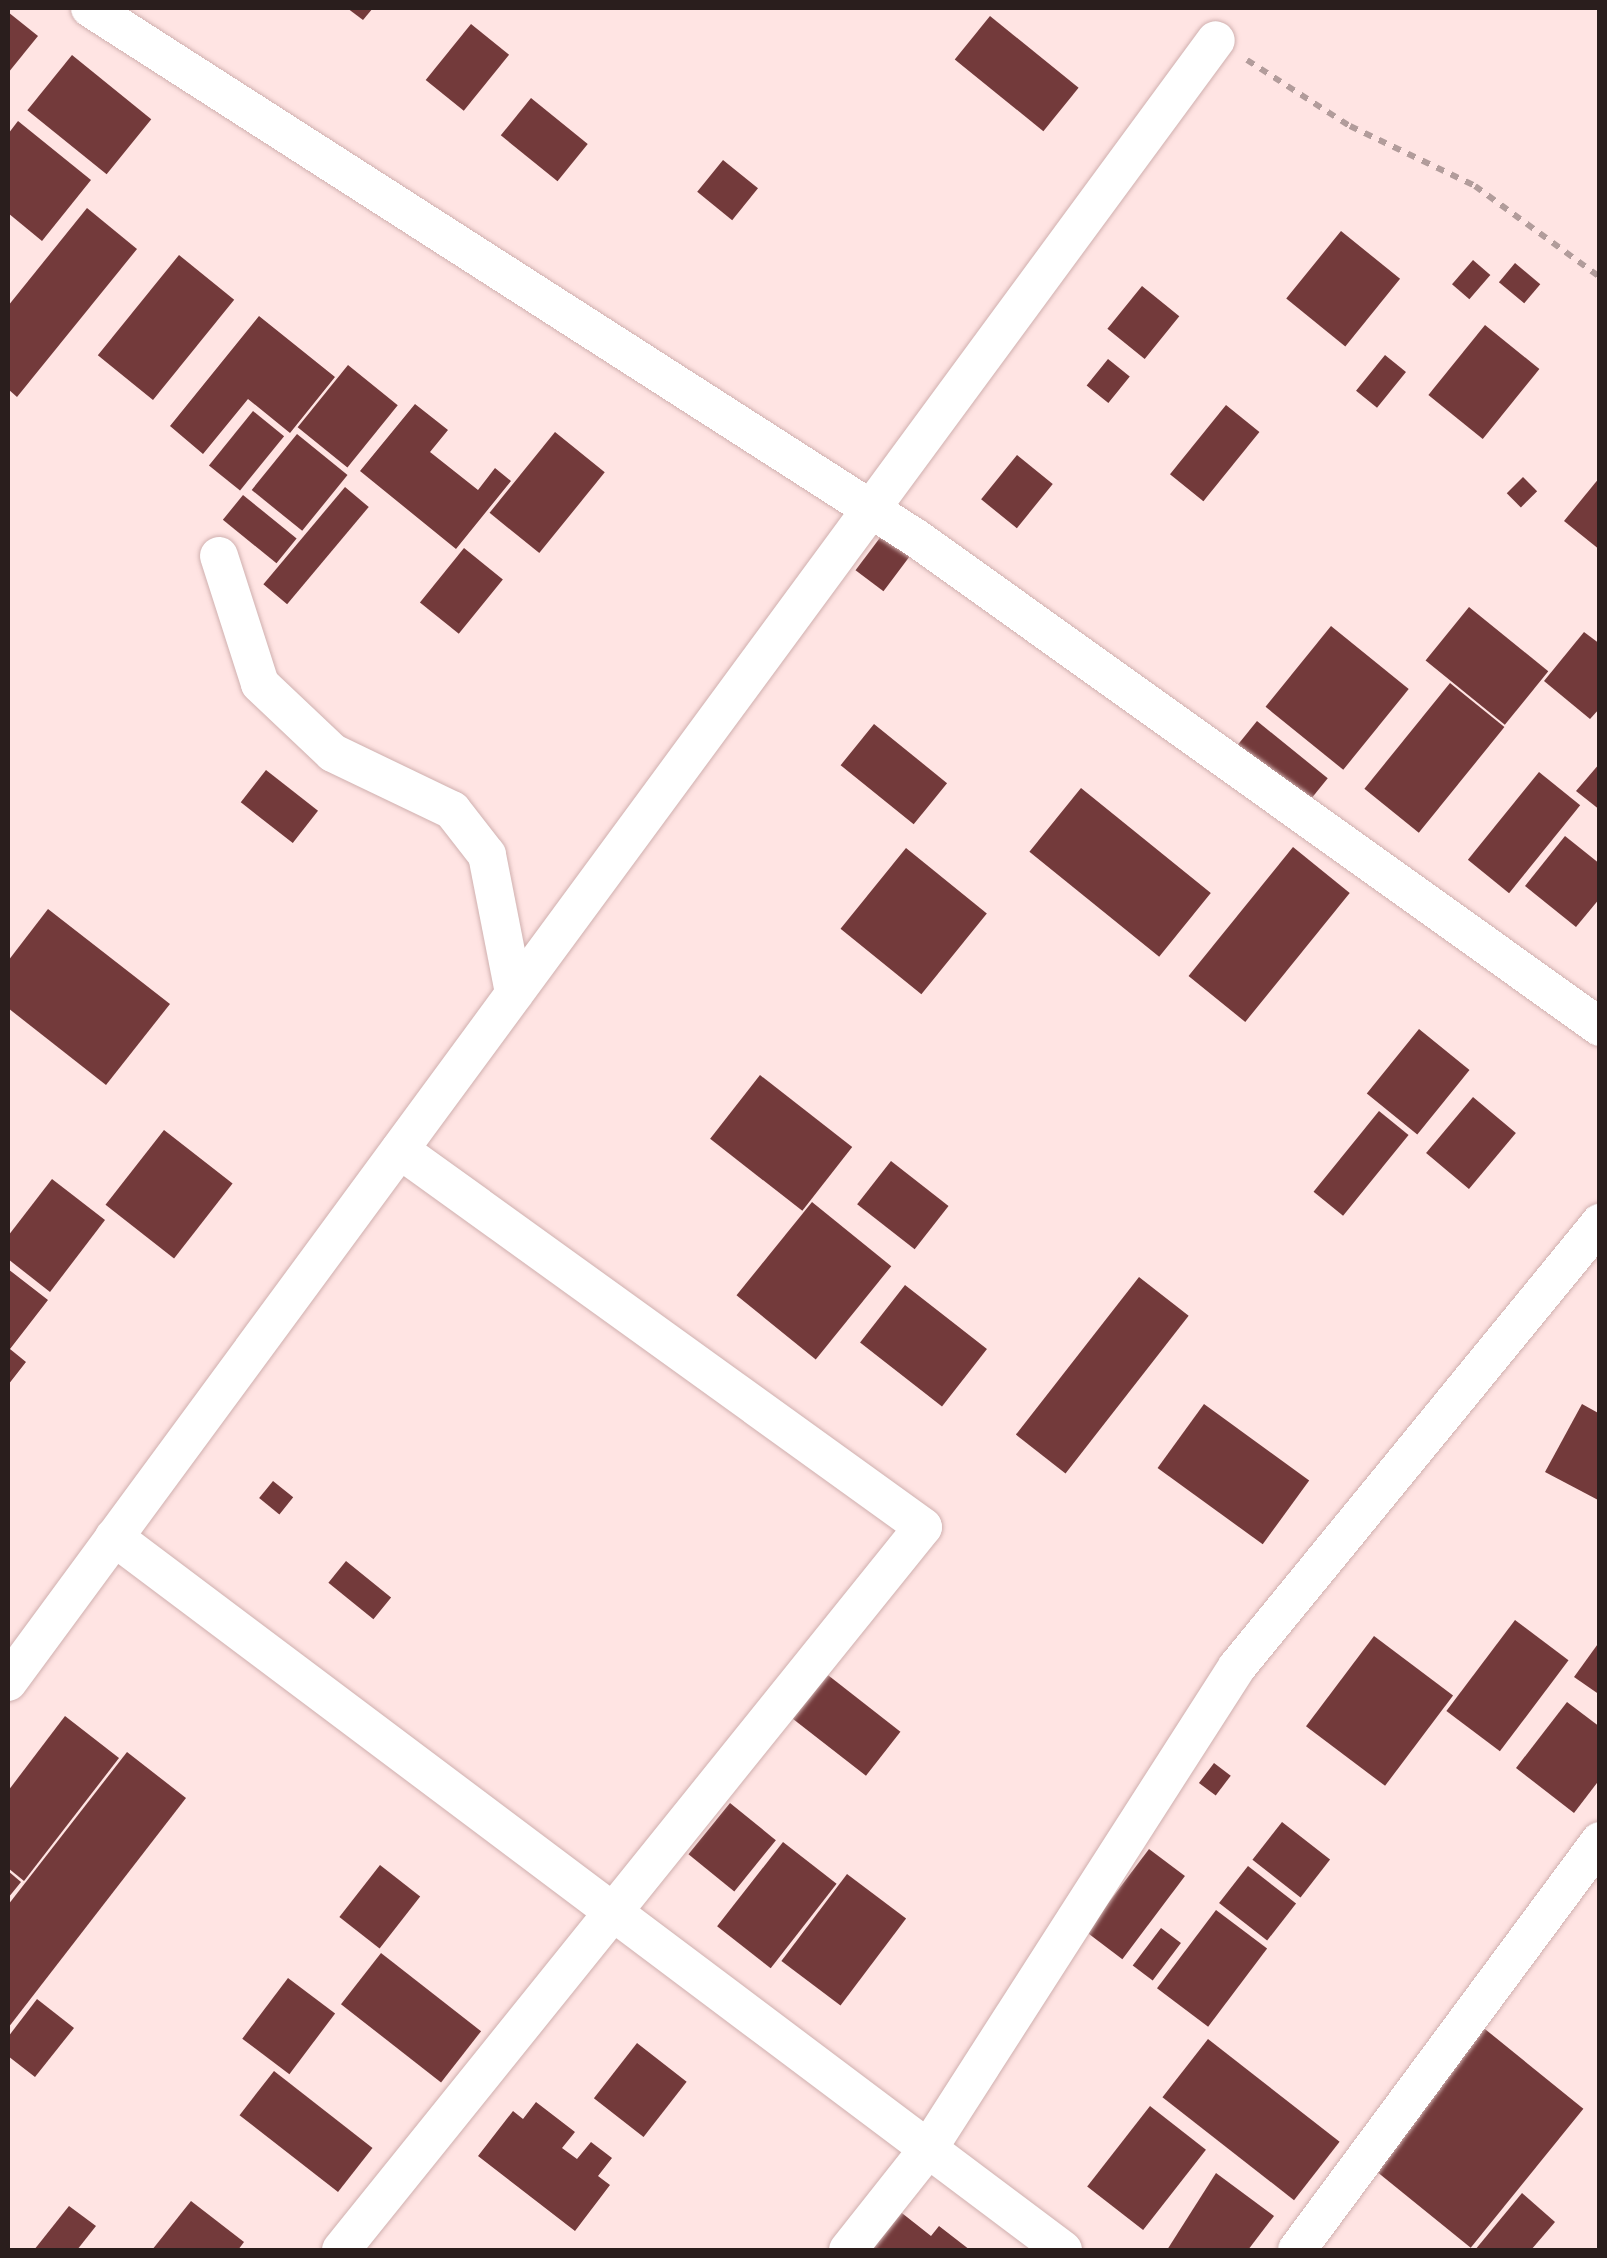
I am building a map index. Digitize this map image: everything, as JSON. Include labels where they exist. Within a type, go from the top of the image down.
[{"type":"street","points":[[90,8],[868,512],[1600,1027]]},
{"type":"street","points":[[8,1682],[1216,40]]},
{"type":"street","points":[[219,556],[260,684],[333,753],[452,810],[487,854],[514,993]]},
{"type":"street","points":[[340,2250],[923,1527],[400,1150]]},
{"type":"street","points":[[848,2250],[928,2149],[1238,1667],[1600,1223]]},
{"type":"street","points":[[114,1537],[1063,2250]]},
{"type":"street","points":[[1298,2250],[1600,1841]]},
{"type":"path","points":[[1216,40],[1350,126],[1475,186],[1600,277]]},
{"type":"building","points":[[347,8],[373,8],[363,20]]},
{"type":"building","points":[[8,12],[38,36],[8,73]]},
{"type":"building","points":[[990,16],[1079,88],[1043,131],[955,60]]},
{"type":"building","points":[[471,24],[509,55],[464,111],[426,80]]},
{"type":"building","points":[[72,55],[151,119],[107,174],[27,110]]},
{"type":"building","points":[[531,98],[588,144],[558,181],[501,135]]},
{"type":"building","points":[[18,121],[91,180],[42,241],[8,213],[8,134]]},
{"type":"building","points":[[723,160],[758,188],[732,220],[697,192]]},
{"type":"building","points":[[87,208],[137,249],[17,397],[8,389],[8,306]]},
{"type":"building","points":[[1341,231],[1400,279],[1345,346],[1286,299]]},
{"type":"building","points":[[179,255],[234,300],[153,400],[98,355]]},
{"type":"building","points":[[1473,260],[1490,275],[1469,299],[1452,284]]},
{"type":"building","points":[[1515,263],[1540,284],[1524,303],[1499,282]]},
{"type":"building","points":[[1142,286],[1179,316],[1145,359],[1107,329]]},
{"type":"building","points":[[259,316],[335,377],[290,433],[248,399],[203,454],[170,426]]},
{"type":"building","points":[[1485,325],[1539,369],[1483,439],[1428,395]]},
{"type":"building","points":[[1385,355],[1406,372],[1377,408],[1356,391]]},
{"type":"building","points":[[1108,359],[1130,377],[1108,403],[1087,385]]},
{"type":"building","points":[[348,365],[398,405],[347,467],[298,427]]},
{"type":"building","points":[[415,404],[448,430],[430,452],[478,490],[495,468],[511,481],[456,549],[360,471]]},
{"type":"building","points":[[1226,405],[1259,432],[1203,501],[1170,474]]},
{"type":"building","points":[[253,411],[284,436],[240,491],[209,465]]},
{"type":"building","points":[[555,432],[605,472],[539,553],[490,513]]},
{"type":"building","points":[[297,434],[348,475],[302,531],[252,490]]},
{"type":"building","points":[[1017,455],[1053,484],[1017,528],[981,499]]},
{"type":"building","points":[[1523,477],[1537,491],[1521,507],[1507,493]]},
{"type":"building","points":[[1600,477],[1600,550],[1564,521]]},
{"type":"building","points":[[345,487],[369,507],[287,604],[263,584]]},
{"type":"building","points":[[243,495],[297,538],[276,563],[223,520]]},
{"type":"building","points":[[882,535],[910,556],[883,591],[856,570]]},
{"type":"building","points":[[464,548],[503,579],[459,634],[420,602]]},
{"type":"building","points":[[1469,607],[1548,671],[1505,725],[1426,661]]},
{"type":"building","points":[[1331,626],[1409,689],[1343,770],[1266,707]]},
{"type":"building","points":[[1584,632],[1600,644],[1600,708],[1590,719],[1544,681]]},
{"type":"building","points":[[1450,683],[1504,727],[1419,833],[1364,789]]},
{"type":"building","points":[[1257,721],[1328,778],[1305,806],[1234,749]]},
{"type":"building","points":[[874,724],[947,783],[914,824],[841,765]]},
{"type":"building","points":[[1600,763],[1600,810],[1576,791]]},
{"type":"building","points":[[266,770],[318,811],[293,843],[241,802]]},
{"type":"building","points":[[1539,772],[1580,805],[1509,893],[1468,860]]},
{"type":"building","points":[[1081,788],[1211,893],[1159,957],[1029,852]]},
{"type":"building","points":[[1565,836],[1600,864],[1600,898],[1576,927],[1525,886]]},
{"type":"building","points":[[1293,847],[1350,893],[1245,1022],[1189,976]]},
{"type":"building","points":[[906,848],[987,913],[921,994],[841,929]]},
{"type":"building","points":[[48,909],[170,1004],[106,1085],[8,1008],[8,961]]},
{"type":"building","points":[[1419,1029],[1470,1070],[1417,1134],[1367,1094]]},
{"type":"building","points":[[760,1075],[852,1147],[802,1211],[710,1139]]},
{"type":"building","points":[[1473,1097],[1516,1133],[1469,1189],[1426,1153]]},
{"type":"building","points":[[1379,1111],[1409,1135],[1343,1216],[1314,1192]]},
{"type":"building","points":[[164,1130],[233,1184],[174,1258],[106,1205]]},
{"type":"building","points":[[891,1161],[949,1206],[915,1249],[857,1204]]},
{"type":"building","points":[[52,1179],[105,1220],[50,1292],[8,1259],[8,1236]]},
{"type":"building","points":[[812,1202],[891,1266],[816,1359],[736,1295]]},
{"type":"building","points":[[8,1269],[48,1300],[10,1349],[26,1362],[8,1385]]},
{"type":"building","points":[[1139,1277],[1189,1316],[1066,1473],[1016,1435]]},
{"type":"building","points":[[905,1285],[987,1349],[942,1407],[860,1343]]},
{"type":"building","points":[[1204,1404],[1309,1480],[1263,1544],[1158,1468]]},
{"type":"building","points":[[1582,1404],[1600,1414],[1600,1501],[1545,1472]]},
{"type":"building","points":[[273,1481],[293,1497],[279,1514],[259,1498]]},
{"type":"building","points":[[346,1561],[391,1598],[373,1619],[328,1583]]},
{"type":"building","points":[[1515,1620],[1569,1660],[1500,1751],[1446,1711]]},
{"type":"building","points":[[1374,1636],[1453,1696],[1385,1786],[1306,1726]]},
{"type":"building","points":[[1600,1641],[1600,1695],[1574,1677]]},
{"type":"building","points":[[824,1672],[900,1732],[866,1776],[790,1716]]},
{"type":"building","points":[[1567,1702],[1600,1727],[1600,1779],[1574,1813],[1516,1768]]},
{"type":"building","points":[[65,1716],[119,1758],[24,1881],[8,1868],[8,1791]]},
{"type":"building","points":[[127,1752],[186,1798],[8,2028],[8,1905]]},
{"type":"building","points":[[1214,1763],[1231,1776],[1216,1796],[1199,1783]]},
{"type":"building","points":[[730,1803],[776,1840],[734,1891],[688,1854]]},
{"type":"building","points":[[1282,1822],[1330,1860],[1301,1897],[1252,1860]]},
{"type":"building","points":[[783,1842],[837,1884],[771,1968],[717,1926]]},
{"type":"building","points":[[1149,1849],[1185,1876],[1122,1959],[1086,1932]]},
{"type":"building","points":[[380,1865],[420,1896],[380,1948],[339,1917]]},
{"type":"building","points":[[1248,1866],[1296,1904],[1267,1941],[1219,1903]]},
{"type":"building","points":[[8,1871],[21,1882],[8,1898]]},
{"type":"building","points":[[847,1874],[906,1919],[841,2006],[781,1961]]},
{"type":"building","points":[[1216,1910],[1267,1949],[1208,2027],[1157,1988]]},
{"type":"building","points":[[1161,1928],[1181,1943],[1153,1981],[1133,1966]]},
{"type":"building","points":[[381,1953],[481,2031],[441,2082],[341,2004]]},
{"type":"building","points":[[288,1978],[335,2014],[289,2074],[242,2039]]},
{"type":"building","points":[[37,1999],[74,2028],[35,2077],[8,2056],[8,2037]]},
{"type":"building","points":[[1480,2025],[1583,2109],[1471,2248],[1367,2164]]},
{"type":"building","points":[[1208,2039],[1340,2142],[1294,2200],[1162,2097]]},
{"type":"building","points":[[637,2043],[687,2082],[644,2137],[594,2098]]},
{"type":"building","points":[[274,2071],[373,2148],[338,2192],[240,2115]]},
{"type":"building","points":[[536,2102],[575,2132],[562,2148],[577,2159],[591,2142],[612,2158],[598,2176],[610,2185],[575,2231],[478,2156],[513,2111],[523,2119]]},
{"type":"building","points":[[1150,2106],[1206,2150],[1143,2230],[1087,2186]]},
{"type":"building","points":[[1216,2173],[1274,2216],[1248,2250],[1167,2250]]},
{"type":"building","points":[[1522,2193],[1555,2222],[1531,2250],[1475,2250]]},
{"type":"building","points":[[191,2201],[244,2242],[238,2250],[152,2250]]},
{"type":"building","points":[[69,2206],[96,2226],[77,2250],[34,2250]]},
{"type":"building","points":[[893,2206],[931,2236],[939,2226],[970,2250],[858,2250]]}]
